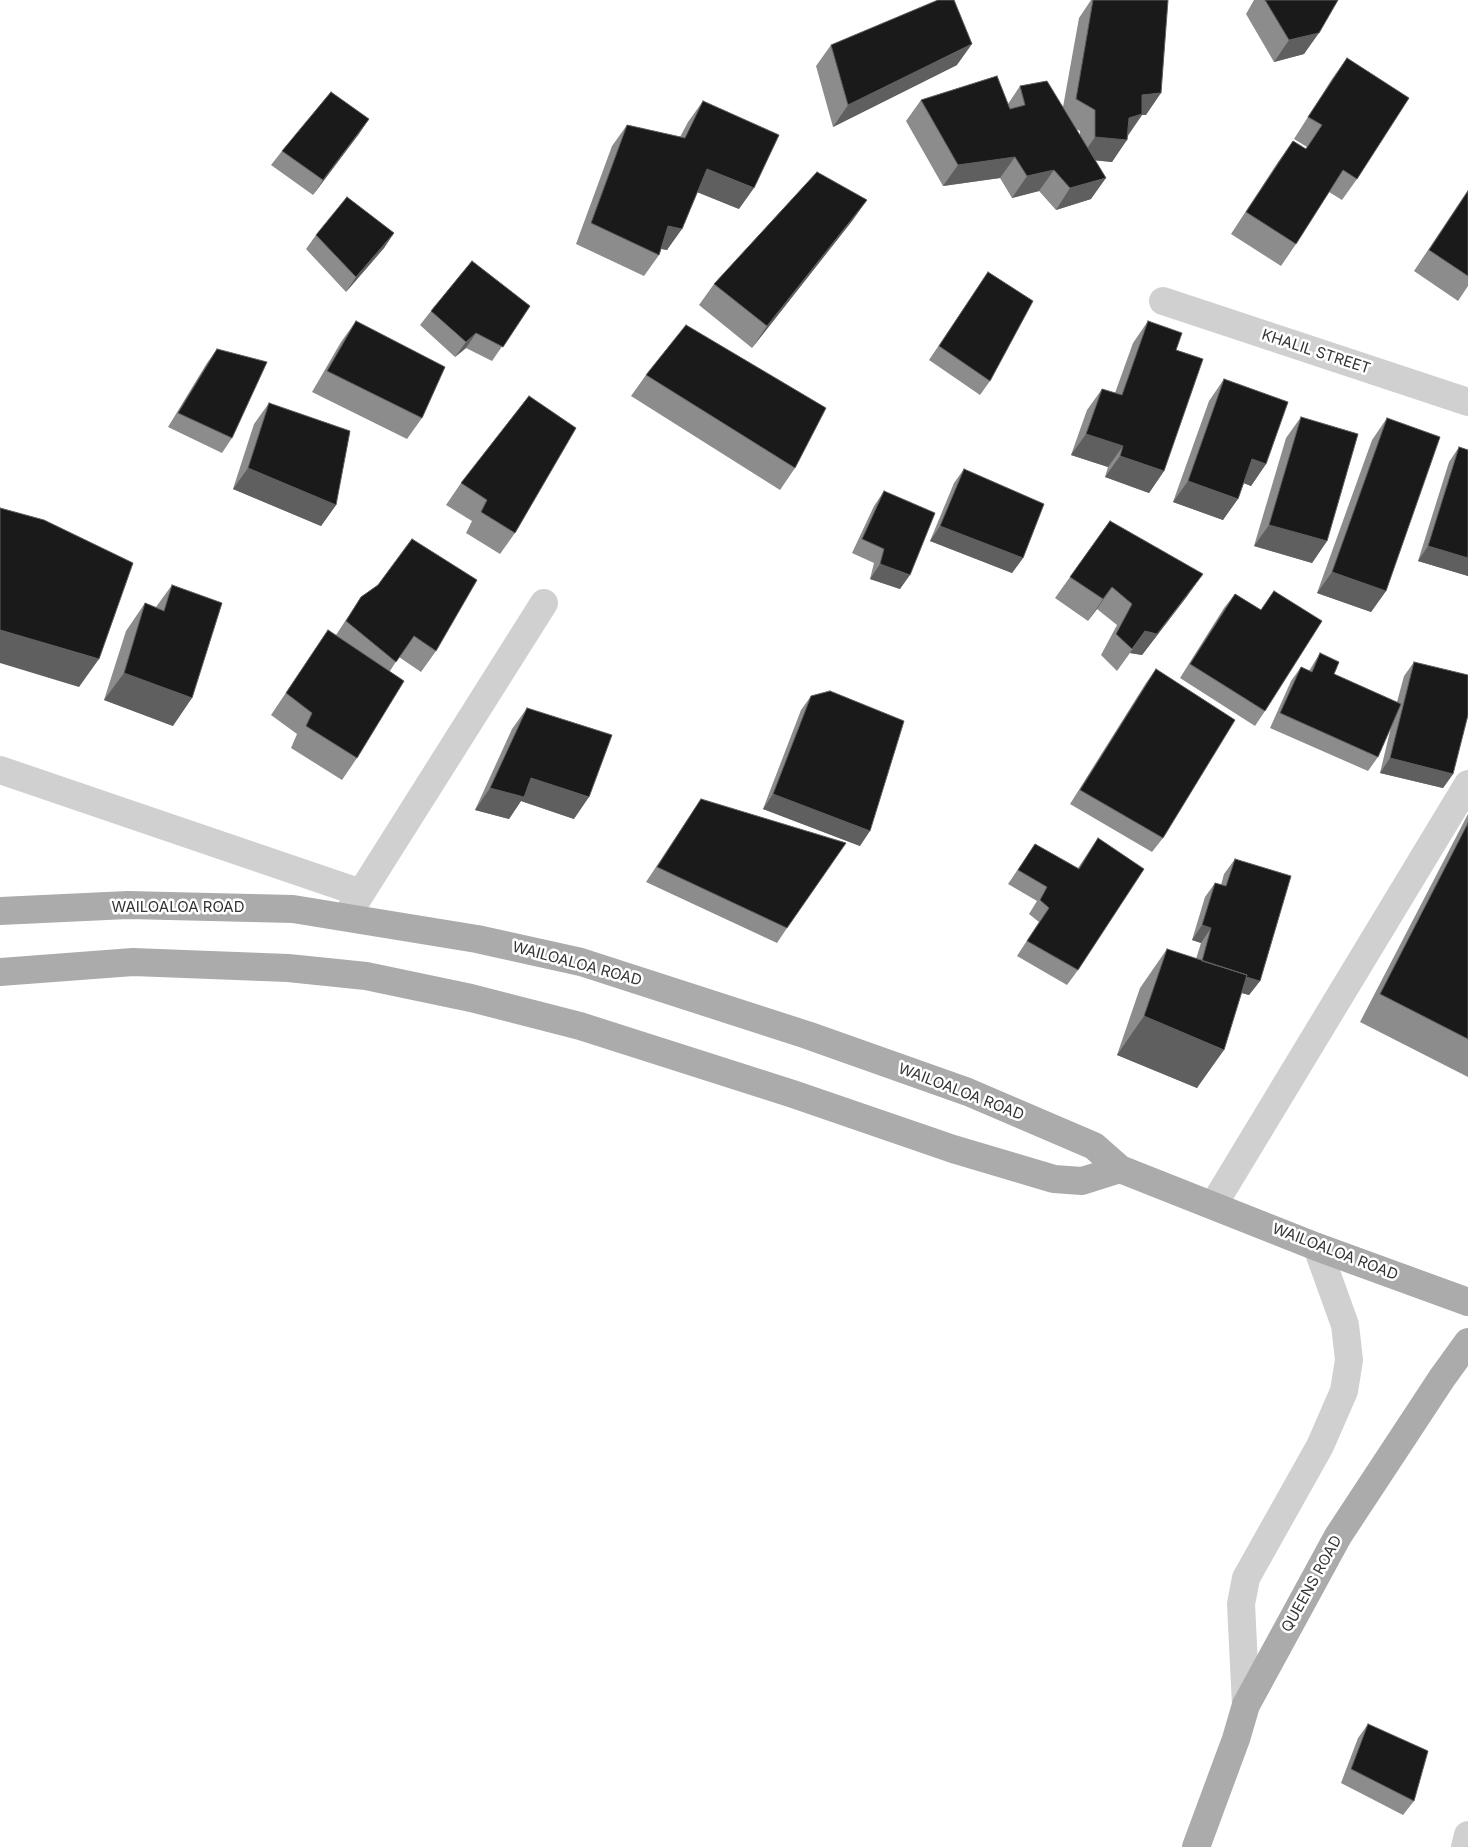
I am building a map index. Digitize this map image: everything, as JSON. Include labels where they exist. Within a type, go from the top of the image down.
[{"type":"main road","name":"WAILOALOA ROAD","points":[[0,911],[128,905],[293,908],[477,939],[581,962],[714,1004],[968,1092],[1094,1146],[1120,1169],[1214,1204],[1317,1247],[1468,1302]]},
{"type":"main road","points":[[0,972],[133,962],[288,968],[366,976],[471,998],[580,1026],[793,1094],[953,1149],[1054,1179],[1082,1181],[1120,1169]]},
{"type":"main road","name":"QUEENS ROAD","points":[[1196,1847],[1236,1739],[1246,1705],[1338,1536],[1442,1378],[1468,1342]]},
{"type":"street","name":"KHALIL STREET","points":[[1163,301],[1468,402]]},
{"type":"street","points":[[346,918],[544,603]]},
{"type":"street","points":[[0,770],[361,893]]},
{"type":"street","points":[[1214,1204],[1467,783]]},
{"type":"street","points":[[1246,1705],[1241,1604],[1246,1578],[1320,1446],[1344,1390],[1349,1360],[1345,1325],[1317,1247]]},
{"type":"street","points":[[1465,1847],[1468,1835]]},
{"type":"building","points":[[938,0],[954,0],[972,44],[848,105],[831,45]]},
{"type":"building","points":[[1093,0],[1168,0],[1161,93],[1142,95],[1142,114],[1129,118],[1127,140],[1095,137],[1095,110],[1076,99]]},
{"type":"building","points":[[1265,0],[1338,0],[1319,33],[1289,40]]},
{"type":"building","points":[[1347,58],[1409,98],[1357,179],[1343,170],[1296,244],[1246,212],[1293,141],[1306,149],[1322,125],[1308,117]]},
{"type":"building","points":[[997,76],[1010,109],[1025,105],[1020,86],[1047,81],[1106,178],[1070,188],[1054,170],[1027,176],[1015,157],[958,165],[921,100]]},
{"type":"building","points":[[331,92],[369,119],[323,180],[282,151]]},
{"type":"building","points":[[703,101],[779,135],[754,188],[707,169],[682,229],[668,226],[659,255],[591,223],[627,125],[685,138]]},
{"type":"building","points":[[817,172],[867,200],[767,326],[714,284]]},
{"type":"building","points":[[1468,191],[1468,276],[1429,250]]},
{"type":"building","points":[[347,197],[394,233],[356,277],[316,235]]},
{"type":"building","points":[[472,261],[530,306],[503,347],[476,333],[466,342],[431,311]]},
{"type":"building","points":[[988,272],[1033,301],[990,381],[939,346]]},
{"type":"building","points":[[356,321],[445,367],[422,418],[327,371]]},
{"type":"building","points":[[1148,321],[1182,333],[1176,350],[1203,359],[1164,471],[1120,456],[1123,446],[1086,434],[1102,389],[1122,395]]},
{"type":"building","points":[[686,325],[826,408],[795,468],[646,375]]},
{"type":"building","points":[[217,349],[267,362],[232,438],[178,413]]},
{"type":"building","points":[[1224,379],[1288,402],[1266,464],[1252,459],[1238,499],[1188,481]]},
{"type":"building","points":[[529,396],[576,428],[515,533],[481,512],[487,500],[461,483]]},
{"type":"building","points":[[269,403],[350,431],[336,505],[248,468]]},
{"type":"building","points":[[1301,417],[1358,434],[1327,541],[1269,525]]},
{"type":"building","points":[[1387,418],[1440,437],[1386,591],[1332,572]]},
{"type":"building","points":[[1459,447],[1468,450],[1468,558],[1428,546]]},
{"type":"building","points":[[964,469],[1044,504],[1023,558],[940,526]]},
{"type":"building","points":[[884,491],[935,513],[910,575],[880,564],[884,549],[862,539]]},
{"type":"building","points":[[0,508],[44,520],[133,563],[99,659],[0,630]]},
{"type":"building","points":[[1110,521],[1203,574],[1157,634],[1145,631],[1132,649],[1116,634],[1132,604],[1112,587],[1103,599],[1070,577]]},
{"type":"building","points":[[412,539],[477,580],[436,651],[414,636],[396,662],[346,621],[361,597],[378,585]]},
{"type":"building","points":[[172,585],[222,603],[192,698],[124,673],[145,603],[164,611]]},
{"type":"building","points":[[1274,591],[1322,621],[1265,711],[1190,664],[1235,594],[1261,610]]},
{"type":"building","points":[[328,630],[404,681],[357,758],[306,726],[312,713],[286,693]]},
{"type":"building","points":[[1320,653],[1339,662],[1334,674],[1401,704],[1378,757],[1280,713],[1301,667],[1312,672]]},
{"type":"building","points":[[1414,662],[1468,675],[1468,715],[1453,774],[1390,758]]},
{"type":"building","points":[[1156,669],[1235,720],[1163,838],[1080,790]]},
{"type":"building","points":[[830,691],[904,721],[870,831],[773,794],[811,696]]},
{"type":"building","points":[[527,708],[612,735],[589,797],[531,778],[524,797],[490,788]]},
{"type":"building","points":[[701,799],[846,843],[787,928],[657,867]]},
{"type":"building","points":[[1468,823],[1468,1039],[1380,994]]},
{"type":"building","points":[[1098,838],[1144,869],[1078,970],[1027,941],[1049,908],[1040,900],[1047,887],[1018,870],[1035,844],[1079,869]]},
{"type":"building","points":[[1235,859],[1291,876],[1260,981],[1202,961],[1211,928],[1202,925],[1215,883],[1226,886]]},
{"type":"building","points":[[1167,949],[1247,975],[1224,1050],[1144,1016]]},
{"type":"building","points":[[1368,1724],[1428,1751],[1414,1801],[1351,1769]]}]
